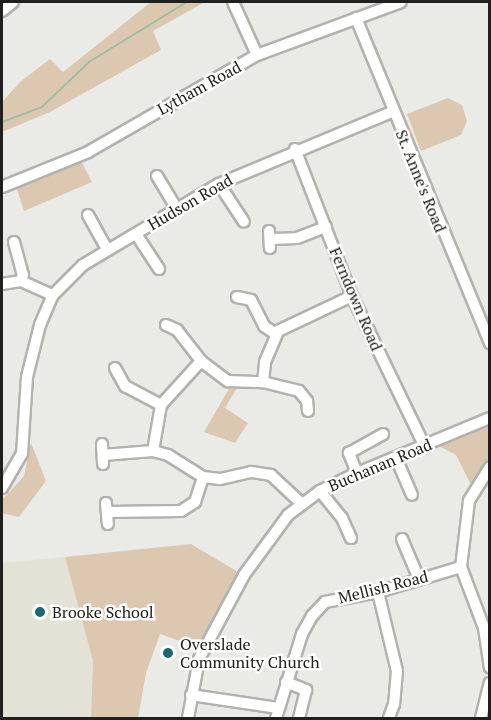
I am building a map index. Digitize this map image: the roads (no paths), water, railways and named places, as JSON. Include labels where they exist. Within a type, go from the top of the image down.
[{"type":"street","points":[[2,11],[13,2]]},
{"type":"street","points":[[233,2],[257,56]]},
{"type":"street","name":"Lytham Road","points":[[2,187],[88,152],[257,56],[401,2]]},
{"type":"street","name":"St. Anne's Road","points":[[356,18],[392,112],[489,343]]},
{"type":"street","name":"Hudson Road","points":[[53,295],[69,277],[107,249],[219,184],[295,149],[392,112]]},
{"type":"street","name":"Ferndown Road","points":[[295,149],[352,296],[425,447]]},
{"type":"street","points":[[157,184],[177,209]]},
{"type":"street","points":[[219,184],[245,224]]},
{"type":"street","points":[[88,215],[107,249]]},
{"type":"street","points":[[270,240],[297,238],[326,227]]},
{"type":"street","points":[[136,234],[159,269]]},
{"type":"street","points":[[14,242],[23,275],[21,281]]},
{"type":"street","points":[[2,284],[21,281],[53,295],[40,325],[27,377],[22,454],[2,488]]},
{"type":"street","points":[[245,295],[264,326],[276,334]]},
{"type":"street","points":[[263,382],[265,362],[276,334],[297,319],[352,296]]},
{"type":"street","points":[[175,325],[201,361],[228,381],[263,382],[292,387],[310,403]]},
{"type":"street","points":[[153,451],[161,405],[201,361]]},
{"type":"street","points":[[115,375],[125,386],[161,405]]},
{"type":"street","name":"Buchanan Road","points":[[188,718],[190,695],[199,658],[244,575],[277,526],[301,503],[320,491],[357,473],[425,447],[489,418]]},
{"type":"street","points":[[357,473],[349,453],[382,434]]},
{"type":"street","points":[[103,454],[153,451],[168,455],[203,477],[220,479],[260,472],[285,484],[301,503]]},
{"type":"street","points":[[396,458],[412,495]]},
{"type":"street","points":[[489,467],[469,501],[461,567],[484,627],[489,668]]},
{"type":"street","points":[[108,513],[181,511],[195,502],[203,477]]},
{"type":"street","points":[[320,491],[342,518],[351,538]]},
{"type":"street","points":[[402,538],[419,579]]},
{"type":"street","name":"Mellish Road","points":[[277,713],[302,634],[318,607],[344,596],[378,592],[461,567]]},
{"type":"street","points":[[378,592],[397,672],[394,704],[389,718]]},
{"type":"street","points":[[286,682],[306,690],[299,718]]},
{"type":"street","points":[[481,718],[489,683]]},
{"type":"street","points":[[190,695],[277,713]]},
{"type":"waterway","points":[[2,122],[42,107],[89,62],[187,2]]},
{"type":"place","name":"Brooke School","points":[[40,612]]},
{"type":"place","name":"Overslade Community Church","points":[[168,653]]}]
